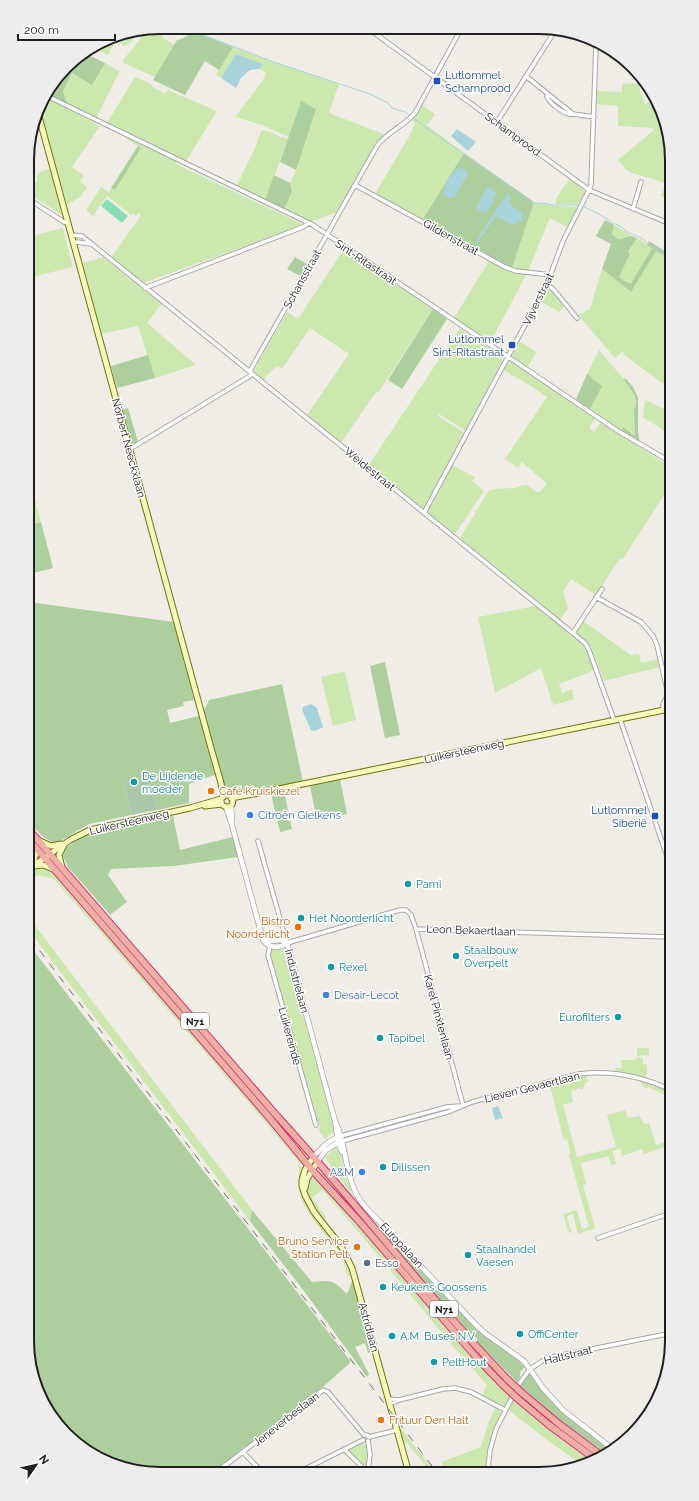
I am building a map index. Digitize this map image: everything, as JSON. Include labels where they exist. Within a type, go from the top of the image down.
[{"type":"highway","name":"N71","points":[[34,842],[63,870],[316,1159],[505,1382]]},
{"type":"highway","name":"N71","points":[[47,856],[56,871],[268,1116],[313,1171],[358,1220],[477,1358],[505,1382],[549,1425],[591,1455]]},
{"type":"highway","name":"N71","points":[[520,1396],[597,1452]]},
{"type":"main road","name":"Norbert Neeckxlaan","points":[[40,122],[227,801]]},
{"type":"main road","name":"Luikersteenweg","points":[[34,866],[65,843],[84,832],[101,826],[663,710]]},
{"type":"main road","points":[[34,861],[36,856],[34,842],[52,846],[65,843]]},
{"type":"main road","points":[[63,870],[59,855],[65,843]]},
{"type":"main road","points":[[34,867],[43,865],[56,871]]},
{"type":"main road","name":"Astridlaan","points":[[316,1159],[308,1165],[302,1180],[302,1186],[314,1212],[341,1246],[349,1260],[357,1284],[407,1467]]},
{"type":"main road","name":"Astridlaan","points":[[305,1195],[306,1183],[313,1171],[316,1159]]},
{"type":"street","name":"Schamprood","points":[[376,34],[589,190],[665,222]]},
{"type":"street","name":"Schansstraat","points":[[130,449],[250,376],[250,373],[380,142],[411,118],[435,78],[458,34]]},
{"type":"street","points":[[497,122],[553,35]]},
{"type":"street","name":"Vijverstraat","points":[[424,512],[547,284],[562,241],[591,185],[596,48]]},
{"type":"street","points":[[527,77],[573,114],[594,117]]},
{"type":"street","name":"Sint-Ritastraat","points":[[51,98],[309,223],[624,435],[665,459]]},
{"type":"street","points":[[633,209],[641,182]]},
{"type":"street","name":"Gildenstraat","points":[[355,185],[505,267],[516,271],[551,275]]},
{"type":"street","points":[[34,202],[64,222],[68,223]]},
{"type":"street","points":[[145,288],[303,227],[309,223]]},
{"type":"street","name":"Weidestraat","points":[[71,234],[82,236],[585,643],[617,720],[665,850]]},
{"type":"street","points":[[73,243],[77,242],[90,244]]},
{"type":"street","points":[[547,284],[554,290],[577,318]]},
{"type":"street","points":[[573,633],[602,589]]},
{"type":"street","points":[[596,597],[633,616],[647,628],[657,645],[665,678]]},
{"type":"street","points":[[663,710],[663,704],[665,701]]},
{"type":"street","name":"Norbert Neeckxlaan","points":[[227,801],[235,834]]},
{"type":"street","name":"Luikereinde","points":[[235,834],[263,940],[270,946],[268,955],[316,1126]]},
{"type":"street","name":"Industrielaan","points":[[258,841],[340,1139]]},
{"type":"street","name":"Leon Bekaertlaan","points":[[287,942],[400,910],[406,910],[411,915],[416,928],[665,937]]},
{"type":"street","name":"Karel Pinxtenlaan","points":[[416,928],[463,1105]]},
{"type":"street","points":[[262,933],[267,940],[281,940],[287,942]]},
{"type":"street","points":[[270,946],[281,947],[287,942]]},
{"type":"street","name":"Lieven Gevaertlaan","points":[[340,1139],[402,1119],[447,1107],[463,1105],[562,1078],[592,1072],[624,1074],[665,1087]]},
{"type":"street","name":"Lieven Gevaertlaan","points":[[340,1139],[448,1112],[463,1105]]},
{"type":"street","points":[[402,1119],[403,1124]]},
{"type":"street","name":"Astridlaan","points":[[316,1159],[328,1146],[340,1139]]},
{"type":"street","name":"Europalaan","points":[[340,1139],[355,1190],[369,1209],[477,1326],[519,1357],[530,1368],[543,1388],[563,1410],[609,1446]]},
{"type":"street","points":[[598,1238],[665,1215]]},
{"type":"street","name":"Haltstraat","points":[[488,1467],[492,1440],[499,1421],[519,1384],[530,1368],[547,1358],[665,1334]]},
{"type":"street","points":[[390,1402],[444,1389],[455,1388],[471,1392],[505,1410]]},
{"type":"street","name":"Jeneverbeslaan","points":[[223,1467],[323,1390],[328,1392],[364,1437]]},
{"type":"street","points":[[364,1437],[365,1442],[369,1439],[397,1430]]},
{"type":"street","points":[[309,1467],[367,1435],[369,1439],[370,1455],[368,1467]]},
{"type":"street","points":[[344,1449],[364,1467]]},
{"type":"street","points":[[243,1452],[257,1467]]},
{"type":"green space","points":[[163,34],[162,37],[174,45],[155,77],[124,63],[123,60],[143,35]]},
{"type":"green space","points":[[191,34],[200,34],[233,47],[219,70],[205,61],[185,95],[153,80],[177,40]]},
{"type":"green space","points":[[135,36],[133,40],[125,46],[122,46],[124,40]]},
{"type":"green space","points":[[115,43],[108,55],[99,50]]},
{"type":"green space","points":[[233,47],[339,84],[329,113],[386,135],[376,145],[338,212],[310,222],[284,210],[292,191],[290,183],[296,170],[301,101],[289,137],[262,125],[235,117],[262,82],[266,73],[260,69],[262,64],[236,54],[221,78],[216,75]]},
{"type":"green space","points":[[90,56],[105,63],[92,85],[72,73],[63,91],[68,105],[52,96],[65,77],[77,65]]},
{"type":"green space","points":[[105,63],[117,70],[120,70],[96,118],[68,105],[63,91],[72,73],[92,84]]},
{"type":"green space","points":[[135,77],[151,84],[153,87],[165,94],[168,90],[217,111],[186,161],[107,123]]},
{"type":"green space","points":[[638,83],[645,105],[650,101],[655,112],[661,128],[663,137],[661,138],[664,144],[665,183],[632,173],[626,170],[618,160],[654,130],[653,128],[618,126],[618,106],[596,104],[597,91],[622,92],[622,84]]},
{"type":"green space","points":[[50,99],[100,126],[72,167],[84,176],[80,182],[87,187],[80,197],[67,205],[42,117]]},
{"type":"green space","points":[[301,101],[316,109],[296,170],[280,162]]},
{"type":"green space","points":[[422,105],[435,114],[428,124],[425,124],[464,153],[423,219],[375,194],[410,135],[415,123],[411,120]]},
{"type":"green space","points":[[264,130],[279,136],[280,138],[282,137],[288,139],[265,201],[237,185],[256,146],[261,131]]},
{"type":"green space","points":[[126,137],[177,162],[176,164],[300,223],[301,226],[143,283],[111,258],[141,215],[138,213],[136,216],[132,213],[131,215],[107,196],[93,216],[86,210],[101,187],[109,192],[111,188],[114,190],[141,148],[125,138]]},
{"type":"green space","points":[[138,146],[141,148],[115,190],[111,188]]},
{"type":"green space","points":[[464,153],[534,202],[512,268],[423,219]]},
{"type":"green space","points":[[50,169],[62,215],[34,197],[34,186],[38,179],[36,178],[40,172]]},
{"type":"green space","points":[[274,175],[290,183],[292,191],[284,210],[265,201]]},
{"type":"green space","points":[[570,178],[585,191],[579,204],[555,204],[557,197]]},
{"type":"green space","points":[[665,186],[665,197],[661,196]]},
{"type":"green space","points":[[107,199],[128,216],[122,223],[101,206]]},
{"type":"green space","points":[[534,202],[554,206],[578,207],[568,227],[550,218],[528,271],[512,268]]},
{"type":"green space","points":[[605,220],[614,225],[612,234],[618,239],[632,236],[637,238],[628,252],[630,254],[619,277],[631,284],[652,248],[647,245],[649,241],[665,251],[665,256],[656,251],[631,292],[602,269],[611,244],[596,236]]},
{"type":"green space","points":[[614,225],[632,236],[618,239],[612,234]]},
{"type":"green space","points":[[63,228],[73,267],[34,277],[34,235]]},
{"type":"green space","points":[[637,238],[652,248],[631,285],[619,277],[630,254],[628,253]]},
{"type":"green space","points":[[344,249],[433,309],[378,393],[376,392],[341,443],[307,415],[349,354],[310,328],[282,369],[277,366],[263,380],[254,372],[287,312],[298,319]]},
{"type":"green space","points":[[656,250],[665,256],[665,384],[623,354],[623,351],[615,358],[578,315],[590,309],[602,269],[631,292]]},
{"type":"green space","points":[[103,257],[162,304],[147,323],[196,365],[155,378],[138,326],[101,334],[83,263]]},
{"type":"green space","points":[[295,257],[309,265],[302,277],[287,269]]},
{"type":"green space","points":[[489,261],[513,272],[527,273],[490,343],[454,318]]},
{"type":"green space","points":[[550,288],[554,291],[564,306],[559,312],[540,301],[547,289]]},
{"type":"green space","points":[[433,309],[447,319],[402,389],[388,380]]},
{"type":"green space","points":[[460,328],[503,359],[466,431],[439,414],[438,416],[465,433],[423,509],[368,466]]},
{"type":"green space","points":[[519,341],[537,352],[527,368],[512,356]]},
{"type":"green space","points":[[599,350],[623,378],[635,396],[635,436],[623,428],[622,431],[590,409],[601,387],[587,374]]},
{"type":"green space","points":[[148,355],[155,378],[117,388],[111,366]]},
{"type":"green space","points":[[510,360],[595,419],[589,428],[594,432],[601,422],[665,462],[665,493],[623,559],[620,558],[596,595],[571,579],[563,591],[568,608],[560,620],[460,538],[488,492],[491,490],[527,485],[537,492],[540,492],[547,484],[522,462],[518,468],[505,459],[547,397],[503,370]]},
{"type":"green space","points":[[587,374],[602,386],[590,409],[576,399]]},
{"type":"green space","points":[[623,378],[626,379],[633,387],[638,397],[638,432],[640,443],[622,431],[623,427],[635,436],[635,396]]},
{"type":"green space","points":[[645,400],[665,410],[665,431],[643,417]]},
{"type":"green space","points":[[128,408],[138,442],[131,445],[122,410]]},
{"type":"green space","points":[[452,465],[475,477],[472,481],[484,491],[455,534],[427,511]]},
{"type":"green space","points":[[34,496],[41,522],[34,524]]},
{"type":"green space","points":[[41,522],[53,568],[34,573],[34,524]]},
{"type":"green space","points":[[34,603],[174,622],[194,700],[183,702],[184,706],[167,710],[170,723],[199,716],[215,775],[189,784],[189,803],[157,810],[150,776],[124,781],[131,815],[89,824],[57,843],[45,838],[34,827]]},
{"type":"green space","points":[[535,606],[585,647],[595,670],[559,684],[562,693],[572,689],[574,699],[553,705],[541,668],[495,693],[478,617]]},
{"type":"green space","points":[[583,621],[631,655],[639,654],[641,663],[659,659],[660,667],[604,681],[591,647],[576,632]]},
{"type":"green space","points":[[385,662],[400,735],[385,738],[370,666]]},
{"type":"green space","points":[[345,671],[356,720],[333,726],[321,677]]},
{"type":"green space","points":[[282,684],[303,782],[233,794],[228,793],[224,786],[204,711],[209,700]]},
{"type":"green space","points":[[150,776],[157,810],[131,815],[124,781]]},
{"type":"green space","points":[[340,779],[347,814],[317,821],[310,786]]},
{"type":"green space","points":[[284,791],[292,829],[280,832],[271,794]]},
{"type":"green space","points":[[173,816],[180,850],[233,837],[238,857],[174,866],[111,869],[108,875],[127,902],[110,915],[68,867],[63,856],[67,847],[90,833]]},
{"type":"green space","points":[[54,864],[72,885],[76,887],[308,1152],[305,1156],[53,865]]},
{"type":"green space","points":[[34,870],[46,870],[55,875],[294,1153],[301,1165],[300,1185],[306,1204],[311,1213],[337,1244],[347,1260],[351,1275],[347,1276],[343,1257],[315,1222],[302,1201],[299,1191],[299,1165],[297,1160],[54,879],[39,875],[34,877]]},
{"type":"green space","points":[[34,924],[252,1210],[250,1221],[34,937]]},
{"type":"green space","points":[[274,948],[284,951],[291,965],[334,1124],[333,1132],[325,1139],[319,1131],[320,1125],[312,1109],[270,953],[271,949]]},
{"type":"green space","points":[[34,951],[351,1362],[324,1386],[221,1467],[160,1467],[136,1465],[104,1454],[90,1446],[77,1436],[60,1418],[51,1404],[38,1373],[34,1341]]},
{"type":"green space","points":[[637,1048],[649,1048],[649,1055],[637,1056]]},
{"type":"green space","points":[[637,1057],[643,1058],[643,1064],[647,1065],[646,1077],[618,1072],[614,1068],[622,1068],[621,1060],[636,1060]]},
{"type":"green space","points":[[585,1075],[589,1081],[586,1082],[582,1090],[580,1088],[571,1091],[573,1102],[563,1105],[577,1157],[616,1147],[607,1115],[625,1110],[628,1118],[640,1116],[644,1124],[649,1123],[656,1145],[665,1142],[665,1147],[644,1154],[642,1149],[622,1156],[620,1149],[613,1151],[616,1164],[611,1165],[608,1156],[581,1163],[586,1184],[583,1185],[595,1228],[578,1234],[573,1214],[567,1216],[572,1234],[568,1231],[563,1214],[577,1210],[582,1229],[589,1227],[569,1155],[571,1154],[567,1139],[564,1140],[549,1083]]},
{"type":"green space","points":[[640,1080],[665,1090],[665,1095],[648,1087],[647,1089],[643,1087]]},
{"type":"green space","points":[[334,1148],[340,1152],[348,1184],[350,1183],[352,1190],[350,1192],[325,1157]]},
{"type":"green space","points":[[323,1171],[506,1380],[504,1383],[319,1176]]},
{"type":"green space","points":[[315,1178],[331,1194],[461,1346],[510,1397],[506,1405],[501,1406],[482,1396],[487,1385],[322,1190],[312,1198],[326,1217],[323,1219],[312,1204],[307,1191],[309,1181]]},
{"type":"green space","points":[[252,1210],[312,1282],[332,1282],[339,1286],[347,1294],[353,1279],[373,1352],[368,1353],[365,1343],[355,1347],[369,1374],[367,1377],[250,1221]]},
{"type":"green space","points":[[386,1231],[477,1330],[511,1354],[525,1367],[520,1372],[520,1377],[517,1382],[480,1345],[383,1234]]},
{"type":"green space","points":[[528,1374],[531,1374],[550,1400],[607,1447],[602,1450],[556,1417],[521,1386]]},
{"type":"green space","points":[[513,1400],[559,1438],[586,1457],[577,1461],[511,1412],[509,1408]]},
{"type":"green space","points":[[496,1407],[501,1412],[491,1436],[486,1467],[444,1467],[441,1462],[481,1447],[489,1421]]},
{"type":"green space","points":[[399,1426],[431,1467],[427,1467],[408,1444],[403,1441]]},
{"type":"green space","points":[[361,1443],[367,1446],[369,1452],[368,1466],[364,1467],[348,1452],[349,1448]]},
{"type":"water","points":[[236,54],[263,64],[260,69],[250,70],[241,78],[236,88],[221,78]]},
{"type":"water","points":[[457,129],[476,142],[468,151],[451,136]]},
{"type":"water","points":[[458,167],[467,171],[468,174],[454,197],[451,198],[445,195],[444,189],[445,185]]},
{"type":"water","points":[[490,187],[496,193],[491,206],[486,213],[478,210],[476,207],[487,188]]},
{"type":"water","points":[[507,194],[511,197],[509,204],[523,213],[521,221],[512,225],[496,216],[475,245],[481,233]]},
{"type":"water","points":[[311,704],[317,708],[323,727],[315,731],[311,730],[302,710],[303,707]]},
{"type":"water","points":[[498,1106],[503,1118],[495,1120],[492,1108]]},
{"type":"waterway","points":[[201,34],[271,61],[370,94],[388,103],[392,108],[405,112],[410,116]]},
{"type":"waterway","points":[[413,118],[531,202],[553,205],[580,205]]},
{"type":"waterway","points":[[583,206],[622,227],[627,232],[641,238],[665,256]]},
{"type":"railway","points":[[34,943],[433,1467]]},
{"type":"place","name":"Lutlommel Schamprood","points":[[437,81]]},
{"type":"place","name":"Lutlommel Sint-Ritastraat","points":[[512,345]]},
{"type":"place","name":"De Lijdende moeder","points":[[134,782]]},
{"type":"place","name":"Café Kruiskiezel","points":[[211,791]]},
{"type":"place","name":"Citroën Gielkens","points":[[250,815]]},
{"type":"place","name":"Lutlommel Siberië","points":[[655,816]]},
{"type":"place","name":"Pami","points":[[408,884]]},
{"type":"place","name":"Het Noorderlicht","points":[[301,918]]},
{"type":"place","name":"Bistro Noorderlicht","points":[[298,927]]},
{"type":"place","name":"Staalbouw Overpelt","points":[[456,956]]},
{"type":"place","name":"Rexel","points":[[331,967]]},
{"type":"place","name":"Desair-Lecot","points":[[326,995]]},
{"type":"place","name":"Eurofilters","points":[[618,1017]]},
{"type":"place","name":"Tapibel","points":[[380,1038]]},
{"type":"place","name":"Dilissen","points":[[383,1167]]},
{"type":"place","name":"A&M","points":[[362,1172]]},
{"type":"place","name":"Bruno Service Station Pelt","points":[[357,1247]]},
{"type":"place","name":"Staalhandel Vaesen","points":[[468,1255]]},
{"type":"place","name":"Esso","points":[[367,1263]]},
{"type":"place","name":"Keukens Goossens","points":[[383,1287]]},
{"type":"place","name":"OffiCenter","points":[[520,1334]]},
{"type":"place","name":"A.M. Buses N.V.","points":[[392,1336]]},
{"type":"place","name":"PeltHout","points":[[434,1362]]},
{"type":"place","name":"Frituur Den Halt","points":[[381,1420]]}]
